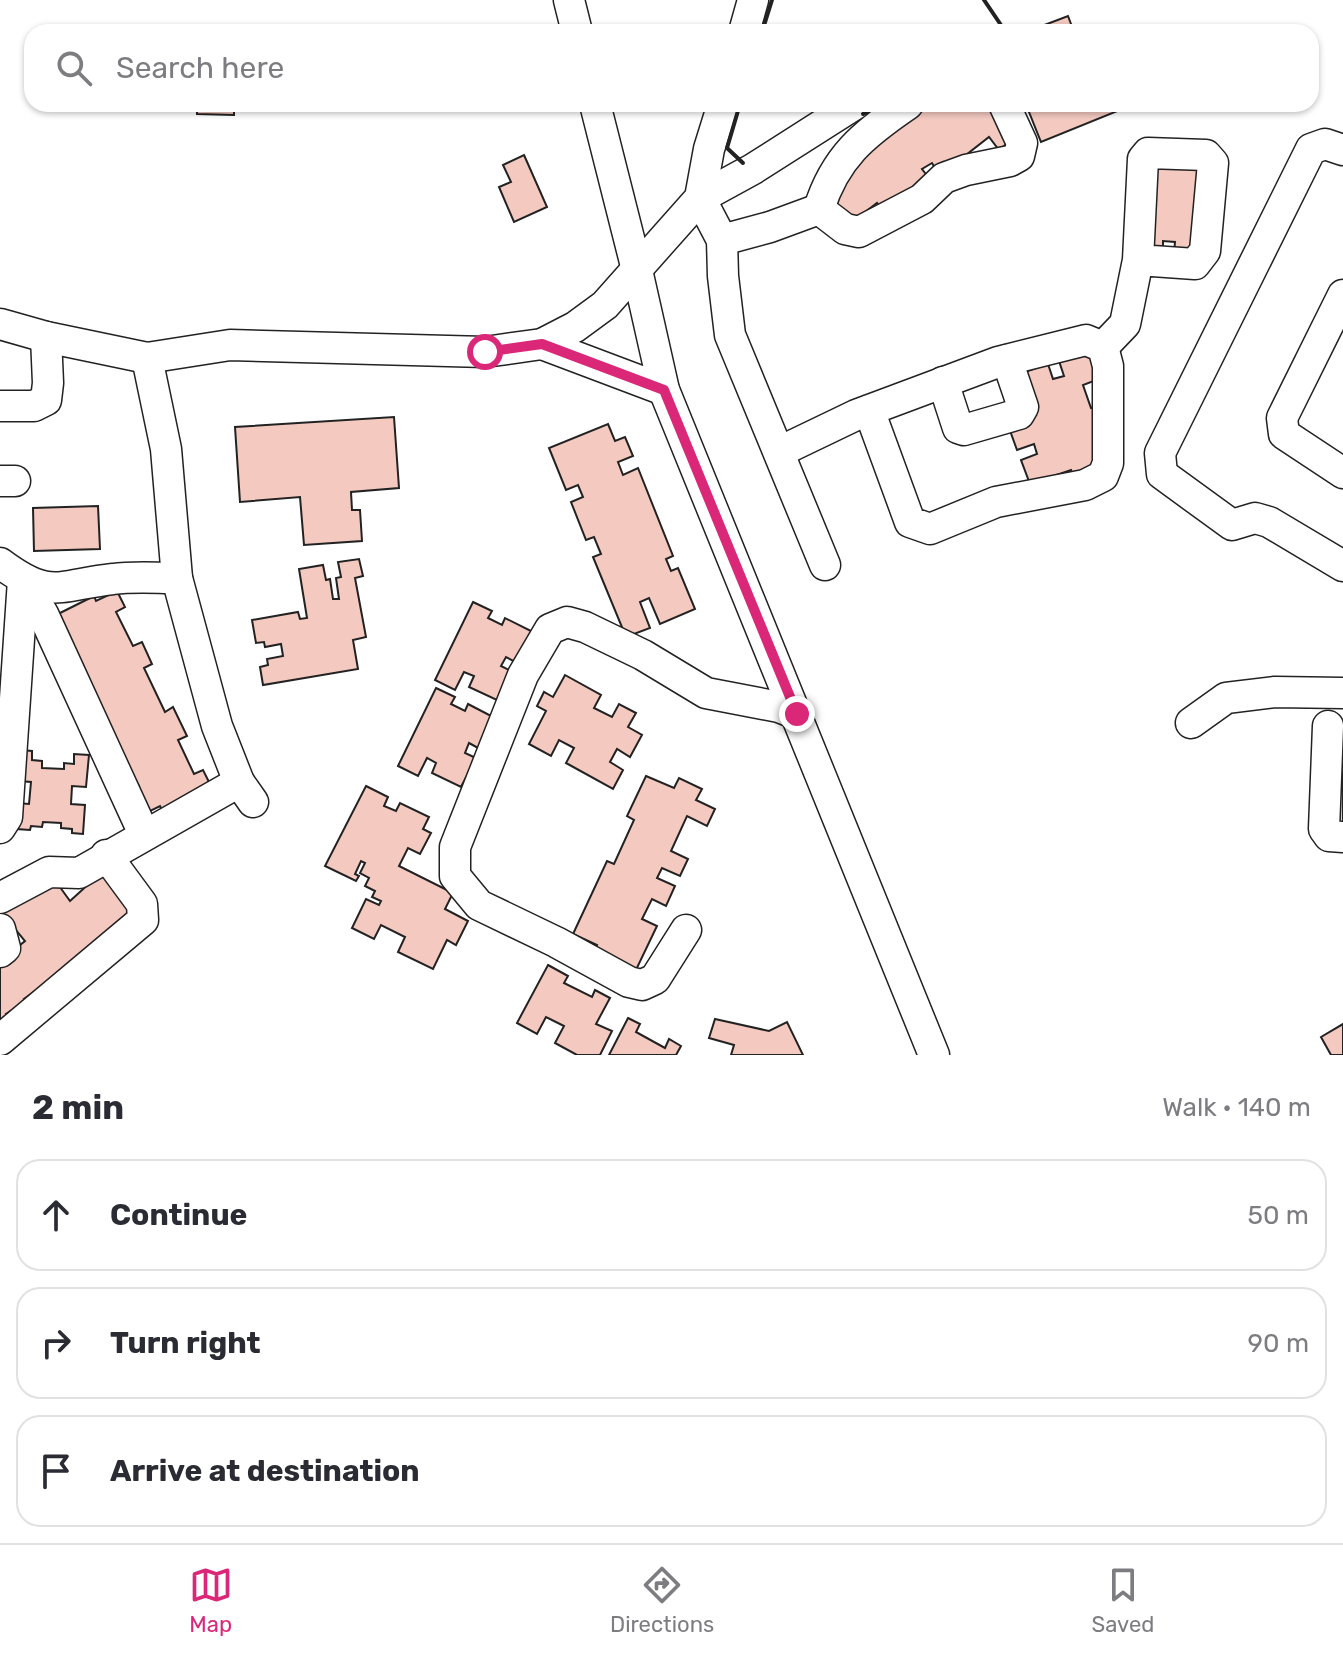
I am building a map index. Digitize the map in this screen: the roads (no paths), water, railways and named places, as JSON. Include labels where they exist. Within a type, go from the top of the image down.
[{"type":"street","points":[[569,0],[575,24]]},
{"type":"street","points":[[746,24],[753,0]]},
{"type":"street","points":[[597,112],[664,390],[934,1055]]},
{"type":"street","points":[[721,112],[709,149],[700,198],[722,240],[730,335],[825,565]]},
{"type":"street","points":[[0,324],[147,358],[230,345],[485,352],[542,344],[575,327],[605,305],[700,198],[753,169],[842,112]]},
{"type":"street","points":[[819,209],[827,182],[847,152],[871,129],[896,112]]},
{"type":"street","points":[[819,209],[845,229],[859,232],[922,199],[944,178],[1010,161],[1019,156],[1022,143],[1008,112]]},
{"type":"street","points":[[1343,150],[1325,144],[1311,149],[1160,453],[1162,474],[1232,525],[1255,518],[1269,522],[1343,566]]},
{"type":"street","points":[[722,240],[819,209]]},
{"type":"street","points":[[1103,347],[1125,324],[1138,260]]},
{"type":"street","points":[[1343,295],[1282,418],[1284,434],[1343,473]]},
{"type":"street","points":[[0,406],[34,406],[46,400],[46,337]]},
{"type":"street","points":[[779,452],[869,410],[1007,360],[1086,340],[1103,347]]},
{"type":"street","points":[[542,344],[664,390]]},
{"type":"street","points":[[869,410],[910,522],[930,529],[996,502],[1085,485],[1103,476],[1108,463],[1108,366],[1103,347]]},
{"type":"street","points":[[0,898],[49,872],[79,873],[144,834],[246,792],[217,726],[177,578],[166,449],[147,358]]},
{"type":"street","points":[[943,382],[958,428],[964,430],[1019,414],[1023,407],[1007,360]]},
{"type":"street","points":[[10,571],[47,588],[67,588],[114,579],[177,578]]},
{"type":"street","points":[[0,676],[10,571]]},
{"type":"street","points":[[0,828],[7,817],[10,571]]},
{"type":"street","points":[[10,571],[43,614],[144,834]]},
{"type":"street","points":[[686,930],[655,979],[642,985],[629,982],[479,905],[455,876],[455,847],[523,675],[550,629],[567,622],[585,627],[643,655],[706,693],[779,707],[797,714]]},
{"type":"street","points":[[1191,723],[1226,698],[1275,692],[1343,693]]},
{"type":"street","points":[[1328,726],[1324,829],[1329,836],[1343,837]]},
{"type":"street","points":[[0,1040],[143,920],[142,904],[106,855]]},
{"type":"street","points":[[0,929],[5,948],[0,952]]}]
